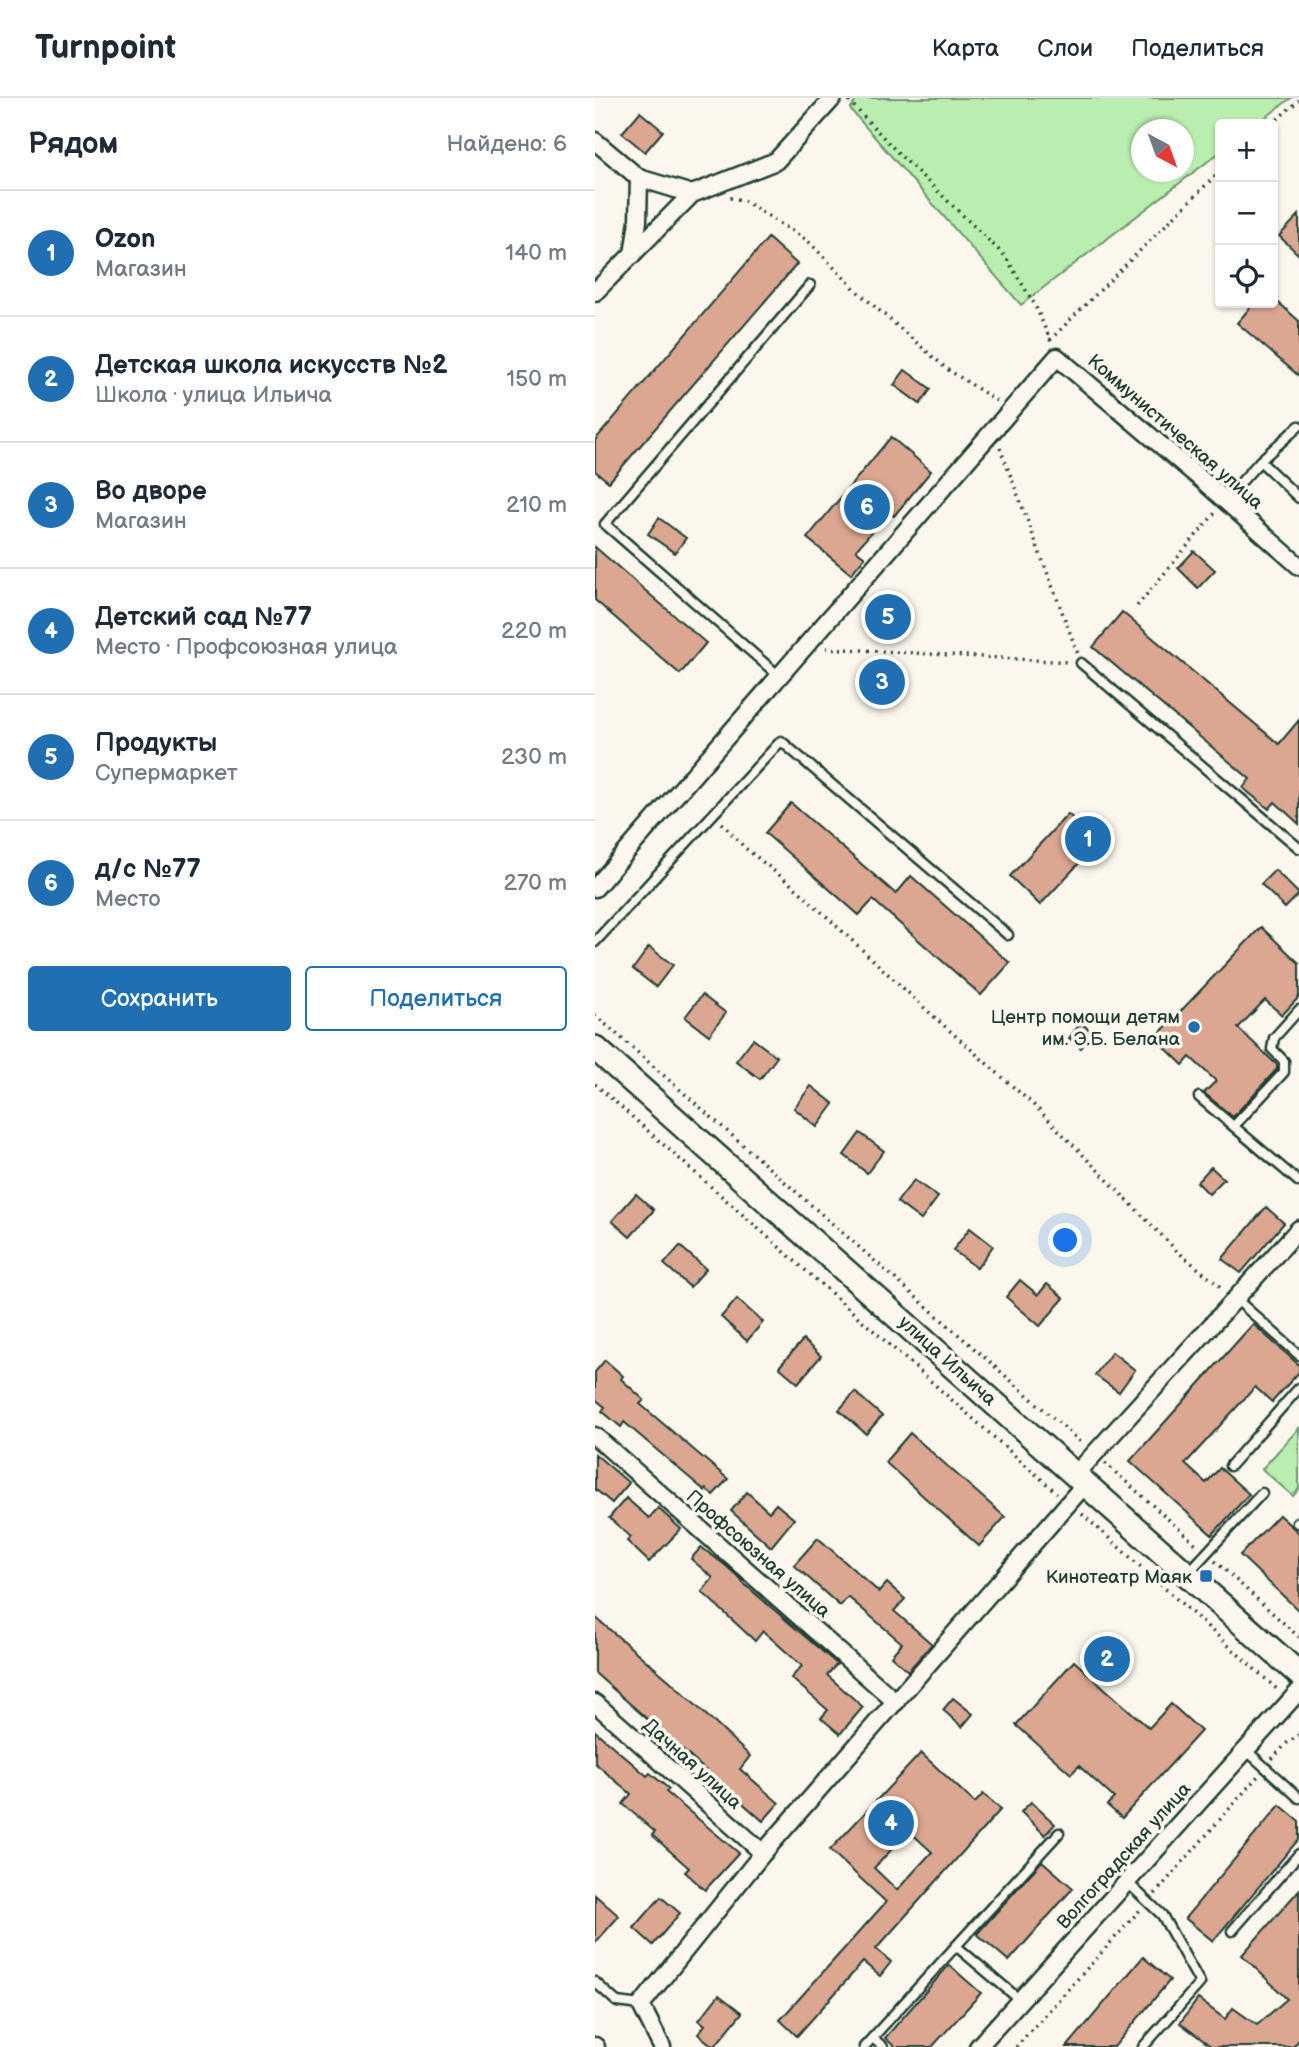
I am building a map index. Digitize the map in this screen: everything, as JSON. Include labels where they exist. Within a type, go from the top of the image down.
[{"type":"street","points":[[595,292],[692,194],[776,161],[833,98]]},
{"type":"street","points":[[595,141],[639,178],[692,194]]},
{"type":"street","points":[[633,255],[638,221],[639,178]]},
{"type":"street","points":[[595,888],[1056,357]]},
{"type":"street","name":"Коммунистическая улица","points":[[1056,357],[1299,566]]},
{"type":"street","name":"улица Ильича","points":[[595,1048],[1299,1674]]},
{"type":"street","points":[[663,2047],[641,2005],[764,1853],[1069,1503],[1094,1454],[1299,1229]]},
{"type":"street","name":"Профсоюзная улица","points":[[595,1436],[896,1702]]},
{"type":"street","name":"Волгоградская улица","points":[[987,2044],[1020,2000],[1299,1691]]},
{"type":"street","name":"Дачная улица","points":[[595,1703],[764,1853]]},
{"type":"lane","points":[[779,676],[605,524],[810,285]]},
{"type":"lane","points":[[1225,500],[1260,461],[1299,426]]},
{"type":"lane","points":[[1260,461],[1299,498]]},
{"type":"lane","points":[[1081,663],[1299,848]]},
{"type":"lane","points":[[595,942],[781,741],[1008,934]]},
{"type":"lane","points":[[1234,1126],[1284,1072],[1284,1061],[1272,1049],[1274,1038],[1299,1010]]},
{"type":"lane","points":[[1199,1097],[1299,1182]]},
{"type":"lane","points":[[1235,1299],[1299,1355]]},
{"type":"lane","points":[[1230,1466],[1299,1388]]},
{"type":"lane","points":[[1187,1574],[1262,1493]]},
{"type":"lane","points":[[1246,1750],[1299,1798]]},
{"type":"lane","points":[[865,2047],[1059,1833]]},
{"type":"lane","points":[[1232,1931],[1299,1854]]},
{"type":"lane","points":[[1127,1882],[1162,1915],[1200,1983],[1143,2047]]},
{"type":"lane","points":[[956,1946],[1020,2000]]},
{"type":"lane","points":[[595,1982],[617,2002],[641,2005]]},
{"type":"lane","points":[[873,2038],[883,2047]]},
{"type":"path","points":[[846,98],[901,156],[1005,257],[1035,305],[1056,357]]},
{"type":"path","points":[[1278,119],[1299,100]]},
{"type":"path","points":[[1050,340],[1215,175]]},
{"type":"path","points":[[692,194],[743,200],[808,241],[858,292],[947,369],[1011,409]]},
{"type":"path","points":[[804,647],[1081,663],[993,429]]},
{"type":"path","points":[[1137,606],[1225,500]]},
{"type":"path","points":[[714,814],[744,847],[798,890],[1036,1107],[1177,1251],[1235,1299]]},
{"type":"path","points":[[595,1015],[1299,1637]]},
{"type":"path","points":[[595,1084],[1279,1690]]},
{"type":"green space","points":[[858,98],[1291,98],[1264,119],[1215,119],[1215,156],[1194,172],[1194,119],[1131,119],[1131,182],[1181,182],[1021,305],[850,109]]},
{"type":"green space","points":[[1299,1428],[1299,1489],[1293,1496],[1262,1469]]},
{"type":"building","points":[[640,112],[663,131],[645,152],[622,133]]},
{"type":"building","points":[[1299,215],[1299,255],[1279,236]]},
{"type":"building","points":[[768,238],[797,264],[609,482],[595,471],[595,440]]},
{"type":"building","points":[[1279,303],[1299,321],[1299,376],[1237,323],[1250,308],[1278,308]]},
{"type":"building","points":[[905,370],[931,389],[920,404],[894,385]]},
{"type":"building","points":[[891,437],[931,471],[894,516],[889,512],[856,550],[865,557],[851,574],[807,538]]},
{"type":"building","points":[[659,518],[686,538],[675,553],[648,534]]},
{"type":"building","points":[[595,547],[706,643],[680,674],[595,600]]},
{"type":"building","points":[[1194,551],[1215,570],[1198,588],[1178,568]]},
{"type":"building","points":[[889,601],[904,614],[887,633],[873,621]]},
{"type":"building","points":[[1122,612],[1279,744],[1299,720],[1299,824],[1275,802],[1269,809],[1243,788],[1250,779],[1093,647]]},
{"type":"building","points":[[882,667],[896,679],[883,697],[867,685]]},
{"type":"building","points":[[791,803],[896,894],[911,876],[1010,963],[981,995],[873,900],[859,915],[765,833]]},
{"type":"building","points":[[1068,814],[1099,842],[1040,905],[1010,876]]},
{"type":"building","points":[[1275,870],[1299,894],[1285,908],[1261,884]]},
{"type":"building","name":"Центр помощи детям им. Э.Б. Белана","points":[[1261,927],[1299,963],[1299,997],[1282,1015],[1265,1000],[1238,1028],[1277,1065],[1277,1069],[1233,1117],[1204,1093],[1216,1081],[1190,1057],[1183,1065],[1155,1038]]},
{"type":"building","points":[[649,947],[673,965],[656,987],[633,969]]},
{"type":"building","points":[[702,995],[726,1013],[709,1035],[685,1017]]},
{"type":"building","points":[[1081,1023],[1093,1033],[1081,1048],[1069,1038]]},
{"type":"building","points":[[753,1039],[777,1057],[760,1079],[736,1061]]},
{"type":"building","points":[[811,1086],[834,1104],[817,1127],[794,1108]]},
{"type":"building","points":[[860,1133],[884,1151],[867,1173],[844,1155]]},
{"type":"building","points":[[1211,1167],[1224,1179],[1209,1194],[1197,1182]]},
{"type":"building","points":[[914,1180],[938,1197],[921,1220],[897,1202]]},
{"type":"building","points":[[636,1194],[654,1210],[630,1237],[612,1221]]},
{"type":"building","points":[[1266,1207],[1284,1223],[1241,1273],[1222,1259]]},
{"type":"building","points":[[970,1228],[993,1246],[977,1268],[953,1250]]},
{"type":"building","points":[[680,1246],[706,1269],[690,1287],[664,1264]]},
{"type":"building","points":[[1020,1280],[1038,1295],[1047,1284],[1064,1298],[1040,1326],[1006,1297]]},
{"type":"building","points":[[737,1299],[763,1322],[747,1341],[721,1317]]},
{"type":"building","points":[[1253,1324],[1299,1365],[1299,1372],[1272,1402],[1255,1387],[1185,1464],[1206,1483],[1220,1468],[1249,1494],[1212,1535],[1130,1461]]},
{"type":"building","points":[[803,1340],[821,1356],[798,1383],[779,1367]]},
{"type":"building","points":[[1112,1352],[1135,1370],[1119,1392],[1095,1375]]},
{"type":"building","points":[[605,1360],[644,1400],[640,1404],[728,1479],[713,1495],[624,1422],[621,1427],[602,1411],[605,1407],[595,1399],[595,1372]]},
{"type":"building","points":[[855,1392],[882,1416],[866,1434],[839,1410]]},
{"type":"building","points":[[910,1433],[1005,1517],[979,1546],[885,1462]]},
{"type":"building","points":[[595,1454],[629,1483],[612,1503],[595,1489]]},
{"type":"building","points":[[747,1492],[769,1512],[776,1504],[794,1519],[771,1547],[731,1511]]},
{"type":"building","points":[[626,1498],[649,1518],[658,1508],[681,1529],[649,1562],[627,1541],[631,1537],[609,1518]]},
{"type":"building","points":[[1279,1515],[1299,1533],[1299,1611],[1240,1555]]},
{"type":"building","points":[[818,1538],[879,1592],[887,1583],[905,1599],[894,1611],[932,1644],[908,1671],[891,1656],[902,1643],[848,1597],[840,1606],[794,1565]]},
{"type":"building","points":[[701,1547],[837,1664],[827,1675],[863,1707],[840,1734],[821,1718],[828,1710],[791,1678],[802,1666],[763,1631],[755,1641],[702,1592],[713,1578],[691,1559]]},
{"type":"building","points":[[595,1617],[670,1681],[750,1756],[740,1769],[779,1803],[763,1821],[595,1673]]},
{"type":"building","points":[[1074,1661],[1149,1728],[1171,1704],[1201,1731],[1122,1818],[1107,1805],[1114,1798],[1079,1766],[1071,1774],[1016,1725]]},
{"type":"building","points":[[953,1698],[973,1714],[962,1727],[943,1710]]},
{"type":"building","points":[[595,1731],[647,1776],[650,1773],[669,1789],[666,1792],[739,1853],[705,1890],[685,1872],[689,1868],[652,1835],[655,1832],[623,1804],[631,1794],[595,1763]]},
{"type":"building","points":[[921,1753],[975,1803],[983,1794],[1001,1809],[876,1949],[891,1962],[880,1976],[863,1962],[797,2036],[780,2020],[886,1902],[830,1850]],"holes":[[[909,1831],[932,1852],[897,1890],[874,1868]]]},
{"type":"building","points":[[1031,1802],[1055,1824],[1045,1835],[1021,1812]]},
{"type":"building","points":[[1280,1805],[1299,1821],[1299,1839],[1213,1941],[1185,1918]]},
{"type":"building","points":[[1042,1861],[1073,1888],[1009,1961],[977,1934]]},
{"type":"building","points":[[1299,1890],[1299,2040],[1293,2047],[1212,2047],[1180,2023],[1198,1999],[1225,2019],[1233,2008],[1257,2025],[1287,1999],[1242,1955]]},
{"type":"building","points":[[595,1895],[619,1916],[595,1943]]},
{"type":"building","points":[[661,1897],[680,1913],[653,1945],[634,1928]]},
{"type":"building","points":[[1143,1957],[1170,1980],[1114,2047],[1067,2047]]},
{"type":"building","points":[[949,1965],[981,1993],[932,2047],[895,2047],[885,2038]]},
{"type":"building","points":[[719,1995],[742,2013],[714,2047],[698,2034],[705,2025],[699,2020]]},
{"type":"place","name":"д/с №77","points":[[867,507]]},
{"type":"place","name":"Продукты","points":[[888,617]]},
{"type":"place","name":"Во дворе","points":[[882,682]]},
{"type":"place","name":"Ozon","points":[[1088,839]]},
{"type":"place","name":"Центр помощи детям им. Э.Б. Белана","points":[[1194,1027]]},
{"type":"place","name":"Кинотеатр Маяк","points":[[1206,1576]]},
{"type":"place","name":"Детская школа искусств №2","points":[[1107,1659]]},
{"type":"place","name":"Детский сад №77","points":[[891,1823]]}]
